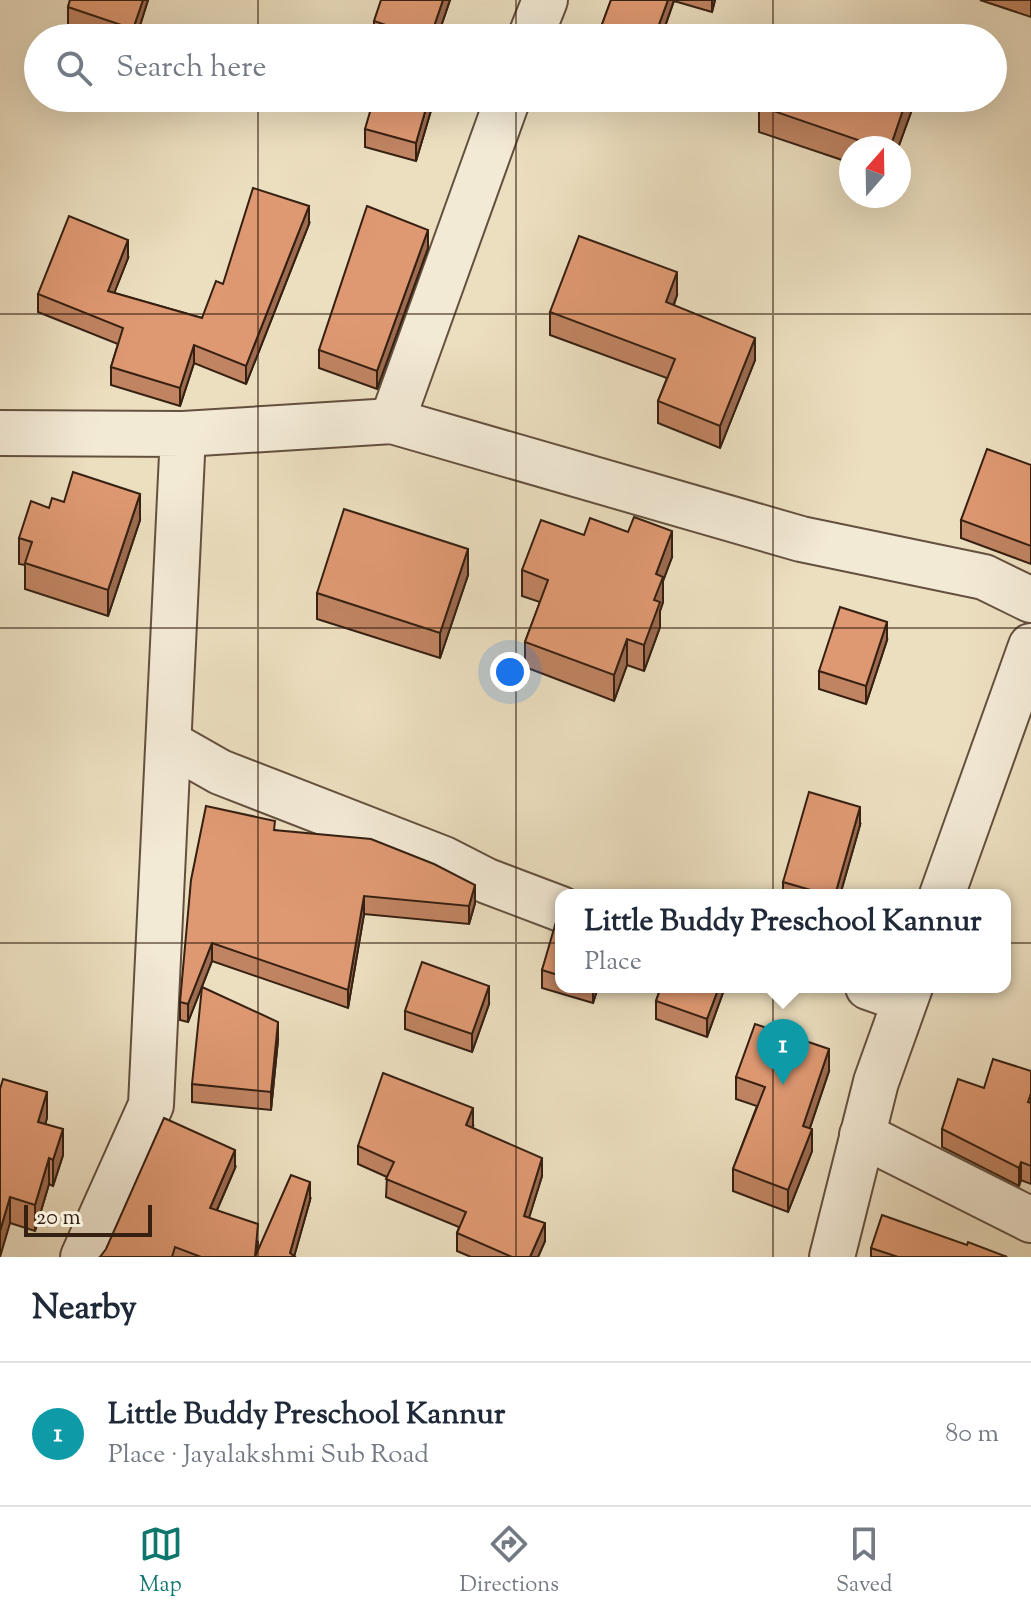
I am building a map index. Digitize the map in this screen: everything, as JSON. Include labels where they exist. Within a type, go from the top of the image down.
[{"type":"street","points":[[536,24],[545,0]]},
{"type":"street","points":[[392,421],[503,112]]},
{"type":"street","points":[[0,433],[183,434],[392,421],[801,539],[984,577],[1031,600]]},
{"type":"street","points":[[83,1257],[151,1105],[183,434]]},
{"type":"street","points":[[944,889],[1031,646]]},
{"type":"street","points":[[169,743],[220,772],[444,859],[487,881],[555,907]]},
{"type":"street","points":[[832,1257],[876,1082],[894,993]]},
{"type":"street","points":[[862,1135],[1031,1220]]},
{"type":"building","points":[[70,0],[143,0],[135,24],[118,24],[68,7]]},
{"type":"building","points":[[381,0],[443,0],[435,24],[383,24],[374,21]]},
{"type":"building","points":[[611,0],[668,0],[659,24],[602,24]]},
{"type":"building","points":[[370,112],[425,112],[416,143],[365,129]]},
{"type":"building","points":[[776,112],[902,112],[894,136],[846,136]]},
{"type":"building","points":[[253,188],[309,206],[246,366],[194,345],[180,388],[111,367],[123,328],[38,294],[69,216],[128,240],[108,291],[202,318],[216,281],[223,284]]},
{"type":"building","points":[[367,206],[428,230],[377,371],[319,350]]},
{"type":"building","points":[[579,236],[677,272],[666,302],[755,338],[720,426],[658,401],[675,359],[550,312]]},
{"type":"building","points":[[987,449],[1031,465],[1031,546],[961,520]]},
{"type":"building","points":[[73,472],[140,494],[108,590],[25,563],[32,542],[19,538],[31,501],[49,508],[52,498],[64,502]]},
{"type":"building","points":[[344,509],[468,549],[440,633],[317,593]]},
{"type":"building","points":[[634,517],[672,531],[656,574],[663,577],[654,600],[660,602],[644,645],[627,639],[614,675],[525,642],[548,580],[522,570],[541,520],[584,535],[590,518],[628,532]]},
{"type":"building","points":[[840,607],[887,622],[866,686],[819,671]]},
{"type":"building","points":[[809,792],[860,807],[837,889],[807,889],[783,882]]},
{"type":"building","points":[[206,806],[275,821],[274,830],[371,839],[434,864],[475,885],[469,906],[364,896],[348,990],[212,943],[188,1004],[180,1002],[191,880]]},
{"type":"building","points":[[555,925],[555,974],[542,970]]},
{"type":"building","points":[[422,962],[489,986],[472,1034],[405,1011]]},
{"type":"building","points":[[202,987],[278,1022],[271,1092],[192,1084]]},
{"type":"building","points":[[659,993],[717,993],[707,1019],[656,1001]]},
{"type":"building","points":[[755,1024],[829,1049],[803,1126],[812,1129],[788,1190],[733,1169],[765,1087],[736,1077]]},
{"type":"building","points":[[993,1059],[1031,1071],[1028,1102],[1031,1103],[1031,1166],[1021,1162],[1019,1168],[942,1129],[958,1079],[984,1088]]},
{"type":"building","points":[[383,1073],[473,1108],[466,1125],[542,1158],[524,1216],[545,1223],[530,1257],[512,1257],[457,1233],[466,1212],[386,1179],[394,1162],[358,1146]]},
{"type":"building","points":[[3,1079],[47,1092],[38,1122],[63,1129],[53,1160],[49,1158],[35,1205],[10,1197],[0,1231],[0,1089]]},
{"type":"building","points":[[164,1118],[235,1150],[210,1208],[258,1224],[255,1257],[201,1257],[175,1247],[172,1257],[100,1257]]},
{"type":"building","points":[[291,1175],[310,1182],[290,1253],[295,1257],[255,1257]]},
{"type":"building","points":[[882,1215],[1007,1257],[898,1257],[871,1248]]},
{"type":"place","name":"Little Buddy Preschool Kannur","points":[[783,1085]]}]
